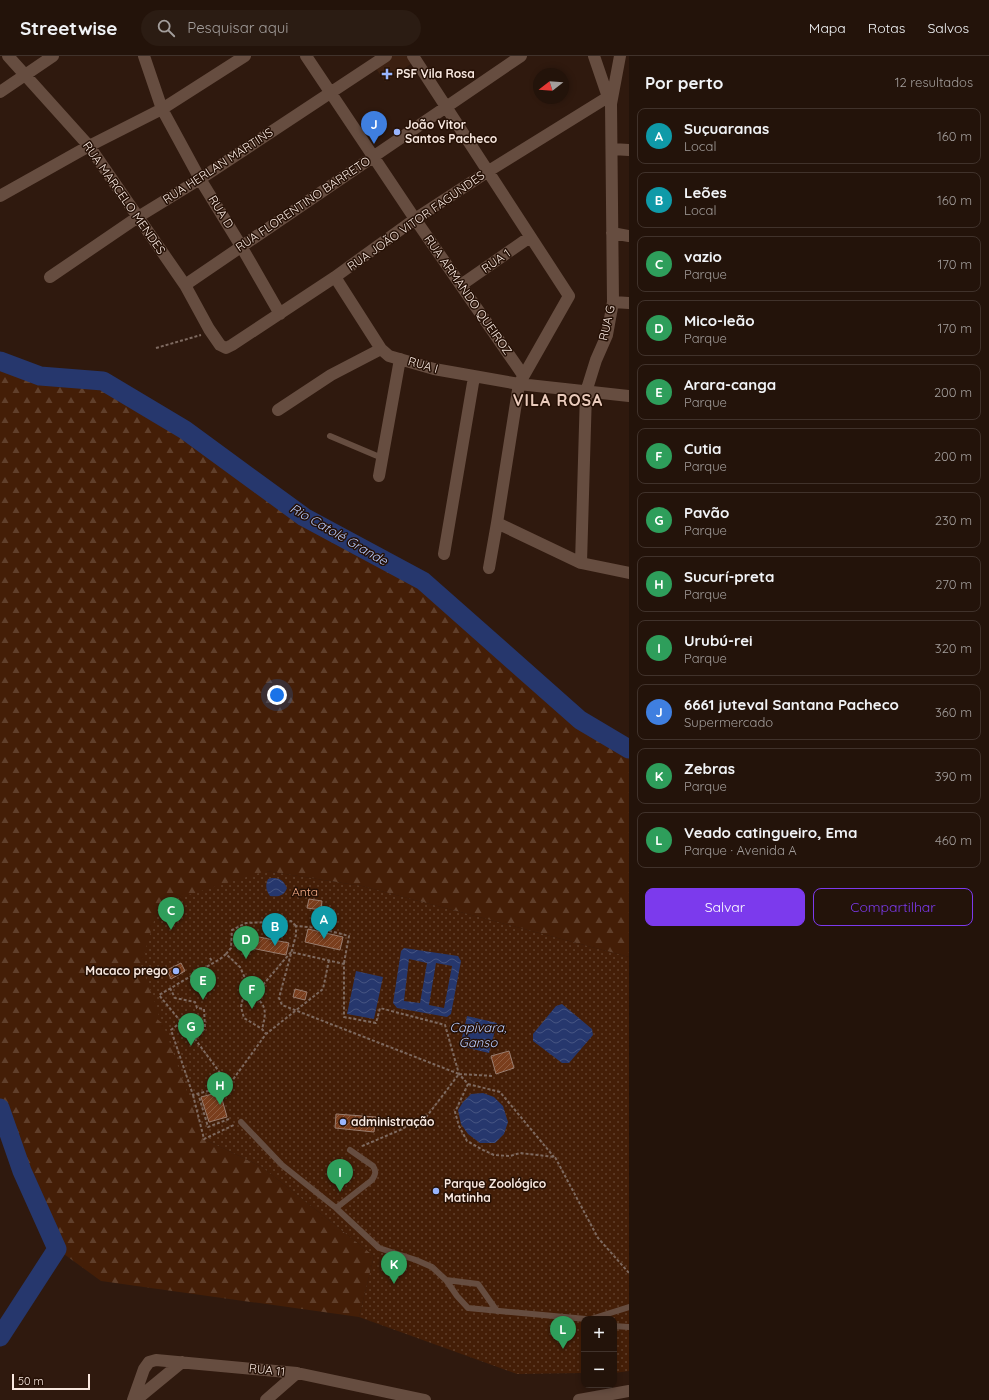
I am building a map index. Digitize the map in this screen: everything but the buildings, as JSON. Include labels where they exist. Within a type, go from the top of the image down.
[{"type":"street","name":"RUA MARCELO MENDES","points":[[8,56],[89,146],[185,285],[209,329],[220,345],[226,348]]},
{"type":"street","points":[[0,92],[26,76],[53,56]]},
{"type":"street","name":"RUA D","points":[[144,56],[162,109],[200,179],[242,246],[280,314]]},
{"type":"street","points":[[0,196],[89,146],[132,126],[162,109],[226,62],[245,56]]},
{"type":"street","name":"RUA ARMANDO QUEIROZ","points":[[306,56],[415,220],[461,285],[521,379]]},
{"type":"street","name":"RUA HERLAN MARTINS","points":[[50,277],[138,217],[200,179],[386,56]]},
{"type":"street","points":[[413,56],[569,296],[521,379],[489,568]]},
{"type":"street","name":"RUA FLORENTINO BARRETO","points":[[185,285],[521,56]]},
{"type":"street","points":[[594,56],[610,100]]},
{"type":"street","points":[[610,100],[623,62]]},
{"type":"street","name":"RUA G","points":[[581,563],[586,392],[596,360],[607,335],[613,302],[612,149],[610,100]]},
{"type":"street","name":"RUA JOÃO VITOR FAGUNDES","points":[[226,348],[280,314],[415,220],[488,172],[610,100]]},
{"type":"street","points":[[612,149],[629,150]]},
{"type":"street","points":[[612,233],[629,236]]},
{"type":"street","name":"RUA 1","points":[[461,285],[530,237]]},
{"type":"street","points":[[278,410],[331,375],[381,349],[335,277]]},
{"type":"street","points":[[613,302],[629,303]]},
{"type":"street","name":"RUA I","points":[[381,349],[389,356],[434,369],[474,377],[521,379],[586,392],[629,396]]},
{"type":"street","points":[[379,476],[400,359]]},
{"type":"street","points":[[444,554],[474,377]]},
{"type":"street","points":[[497,523],[581,563],[629,573]]},
{"type":"street","name":"RUA 11","points":[[133,1400],[144,1369],[149,1362],[156,1360],[297,1373],[399,1397],[425,1400]]},
{"type":"street","points":[[136,1400],[182,1362]]},
{"type":"street","points":[[266,1400],[297,1373]]},
{"type":"street","points":[[579,1400],[629,1391]]},
{"type":"lane","points":[[330,436],[382,458]]},
{"type":"lane","points":[[239,1123],[282,1165],[336,1208],[379,1248],[432,1266],[446,1280],[457,1296],[468,1308],[581,1319]]},
{"type":"lane","points":[[336,1208],[372,1180],[376,1174],[373,1166],[350,1150]]},
{"type":"lane","points":[[446,1280],[480,1285],[497,1311]]},
{"type":"lane","points":[[600,1316],[629,1307]]},
{"type":"lane","points":[[617,1326],[629,1327]]},
{"type":"path","points":[[156,348],[200,336],[209,329]]},
{"type":"path","points":[[329,960],[323,989],[266,1034],[230,1085],[159,995],[226,954],[231,948],[232,930],[246,923],[291,921],[296,926],[319,928],[349,936],[344,964],[344,1017],[376,1023],[380,1008],[445,1025],[459,1074],[468,1084],[500,1092],[555,1158],[598,1238],[629,1273]]},
{"type":"path","points":[[296,926],[296,935],[279,998],[282,1005],[459,1074],[494,1076]]},
{"type":"path","points":[[291,952],[344,964]]},
{"type":"path","points":[[226,954],[240,967],[244,976],[252,984],[262,986],[291,952]]},
{"type":"path","points":[[210,958],[213,963]]},
{"type":"path","points":[[250,995],[252,984]]},
{"type":"path","points":[[170,988],[175,998],[195,1002],[197,1008],[204,1008],[205,1028],[195,1039]]},
{"type":"path","points":[[262,1029],[266,1015],[263,1005],[257,998],[250,995],[243,998],[241,1007],[244,1018],[262,1029],[266,1034]]},
{"type":"path","points":[[181,1022],[171,1030],[193,1095],[204,1139],[239,1123]]},
{"type":"path","points":[[350,1150],[400,1130],[427,1116],[459,1074]]},
{"type":"path","points":[[468,1084],[455,1112],[459,1126],[467,1141],[482,1150],[494,1154],[510,1156],[520,1153],[555,1158]]},
{"type":"path","points":[[193,1095],[220,1088]]},
{"type":"path","points":[[198,1093],[208,1127],[229,1120]]},
{"type":"shaded area","name":"PSF Vila Rosa","points":[[390,56],[407,56],[412,63],[385,82],[375,67]]},
{"type":"green space","points":[[0,361],[40,376],[103,381],[185,430],[304,517],[423,581],[580,720],[629,749],[629,957],[362,886],[266,871],[204,1139],[262,1167],[374,1256],[359,1317],[101,1281],[57,1249],[22,1171],[0,1108]]},
{"type":"green space","name":"Anta","points":[[266,871],[362,886],[629,957],[629,1371],[617,1373],[617,1316],[581,1316],[581,1373],[517,1374],[359,1317],[374,1256],[262,1167],[204,1139],[163,1024],[157,1019],[159,1013],[141,965],[159,904]]},
{"type":"water","points":[[277,878],[284,883],[287,888],[283,894],[279,896],[270,896],[266,884],[268,879]]},
{"type":"water","points":[[404,948],[458,956],[461,961],[451,1014],[447,1017],[397,1008],[393,1003],[401,951]],"holes":[[[409,959],[427,963],[420,1003],[404,1001]],[[436,963],[452,966],[444,1008],[429,1005]]]},
{"type":"water","points":[[356,971],[383,977],[374,1019],[347,1014]]},
{"type":"water","points":[[562,1004],[592,1029],[593,1035],[569,1063],[562,1063],[533,1041],[533,1034],[556,1006]]},
{"type":"water","name":"Capivara, Ganso","points":[[467,1016],[497,1023],[489,1053],[460,1046]]},
{"type":"water","points":[[483,1093],[494,1097],[503,1106],[508,1122],[504,1134],[495,1143],[480,1143],[468,1134],[461,1124],[458,1110],[463,1102],[471,1094]]},
{"type":"waterway","name":"Rio Catolé Grande","points":[[0,361],[40,376],[103,381],[185,430],[304,517],[423,581],[580,720],[629,749]]},
{"type":"waterway","name":"Rio Catolé Grande","points":[[0,1108],[22,1171],[57,1249],[0,1337]]},
{"type":"place","name":"PSF Vila Rosa","points":[[387,74]]},
{"type":"place","name":"João Vitor Santos Pacheco","points":[[397,132]]},
{"type":"place","name":"6661 juteval Santana Pacheco","points":[[374,144]]},
{"type":"place","name":"vazio","points":[[171,930]]},
{"type":"place","name":"Suçuaranas","points":[[324,939]]},
{"type":"place","name":"Leões","points":[[275,946]]},
{"type":"place","name":"Mico-leão","points":[[246,959]]},
{"type":"place","name":"Macaco prego","points":[[176,971]]},
{"type":"place","name":"Arara-canga","points":[[203,1000]]},
{"type":"place","name":"Cutia","points":[[252,1009]]},
{"type":"place","name":"Pavão","points":[[191,1046]]},
{"type":"place","name":"Sucurí-preta","points":[[220,1105]]},
{"type":"place","name":"administração","points":[[343,1122]]},
{"type":"place","name":"Parque Zoológico Matinha","points":[[436,1191]]},
{"type":"place","name":"Urubú-rei","points":[[340,1192]]},
{"type":"place","name":"Zebras","points":[[394,1284]]},
{"type":"place","name":"Veado catingueiro, Ema","points":[[563,1349]]},
{"type":"district","name":"VILA ROSA","points":[[558,400]]}]
